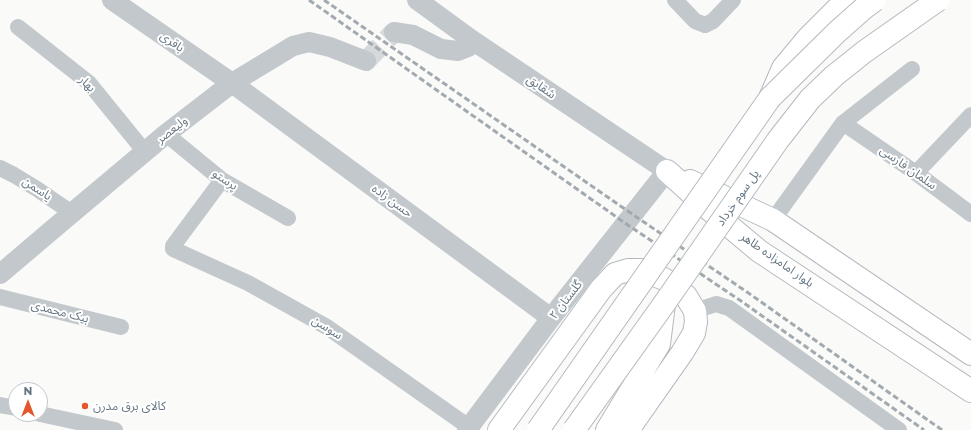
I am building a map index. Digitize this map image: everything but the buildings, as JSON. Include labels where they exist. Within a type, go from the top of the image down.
[{"type":"main road","points":[[770,98],[783,68],[808,38],[846,0]]},
{"type":"main road","points":[[538,430],[770,98],[837,32],[875,0]]},
{"type":"main road","name":"پل سوم خرداد","points":[[574,430],[778,140],[810,99],[834,76],[864,52],[938,0]]},
{"type":"main road","points":[[667,171],[773,220],[971,354]]},
{"type":"main road","name":"بلوار امامزاده طاهر","points":[[667,171],[710,210],[759,251],[971,391]]},
{"type":"main road","points":[[828,296],[821,284],[822,274],[834,269],[852,273]]},
{"type":"main road","points":[[499,430],[601,289],[615,274],[628,270],[642,270],[664,279],[686,296],[695,311],[696,322],[694,333],[628,430]]},
{"type":"main road","points":[[607,430],[659,344],[664,304]]},
{"type":"street","name":"باقری","points":[[112,0],[232,83]]},
{"type":"street","name":"شقایق","points":[[417,0],[472,40],[667,171]]},
{"type":"street","points":[[675,0],[695,21],[705,25],[713,21],[733,0]]},
{"type":"street","name":"بهار","points":[[18,27],[89,83],[145,152]]},
{"type":"street","points":[[394,32],[413,35],[441,49],[458,51],[468,47],[472,40]]},
{"type":"street","name":"ولیعصر","points":[[0,274],[166,134],[232,83],[293,46],[309,42],[330,47],[366,61]]},
{"type":"street","points":[[773,220],[844,123],[912,69]]},
{"type":"street","name":"حسن زاده","points":[[232,83],[551,318]]},
{"type":"street","points":[[916,173],[971,115]]},
{"type":"street","name":"سلمان فارسی","points":[[844,123],[916,173],[971,214]]},
{"type":"street","name":"پرستو","points":[[166,134],[222,180],[288,218]]},
{"type":"street","name":"یاسمن","points":[[0,168],[37,188],[72,213]]},
{"type":"street","name":"گلستان ۲","points":[[468,429],[551,318],[667,171]]},
{"type":"street","name":"سوسن","points":[[222,180],[173,248],[248,283],[327,326],[468,429]]},
{"type":"street","name":"بیک محمدی","points":[[0,298],[121,326]]},
{"type":"street","points":[[695,311],[716,304],[729,308],[899,430]]},
{"type":"street","points":[[48,416],[115,430]]},
{"type":"tunnel","points":[[366,61],[394,32]]},
{"type":"railway","points":[[309,0],[625,223],[741,301],[924,430]]},
{"type":"railway","points":[[324,0],[747,292],[942,430]]},
{"type":"place","name":"کالای برق مدرن","points":[[85,406]]}]
